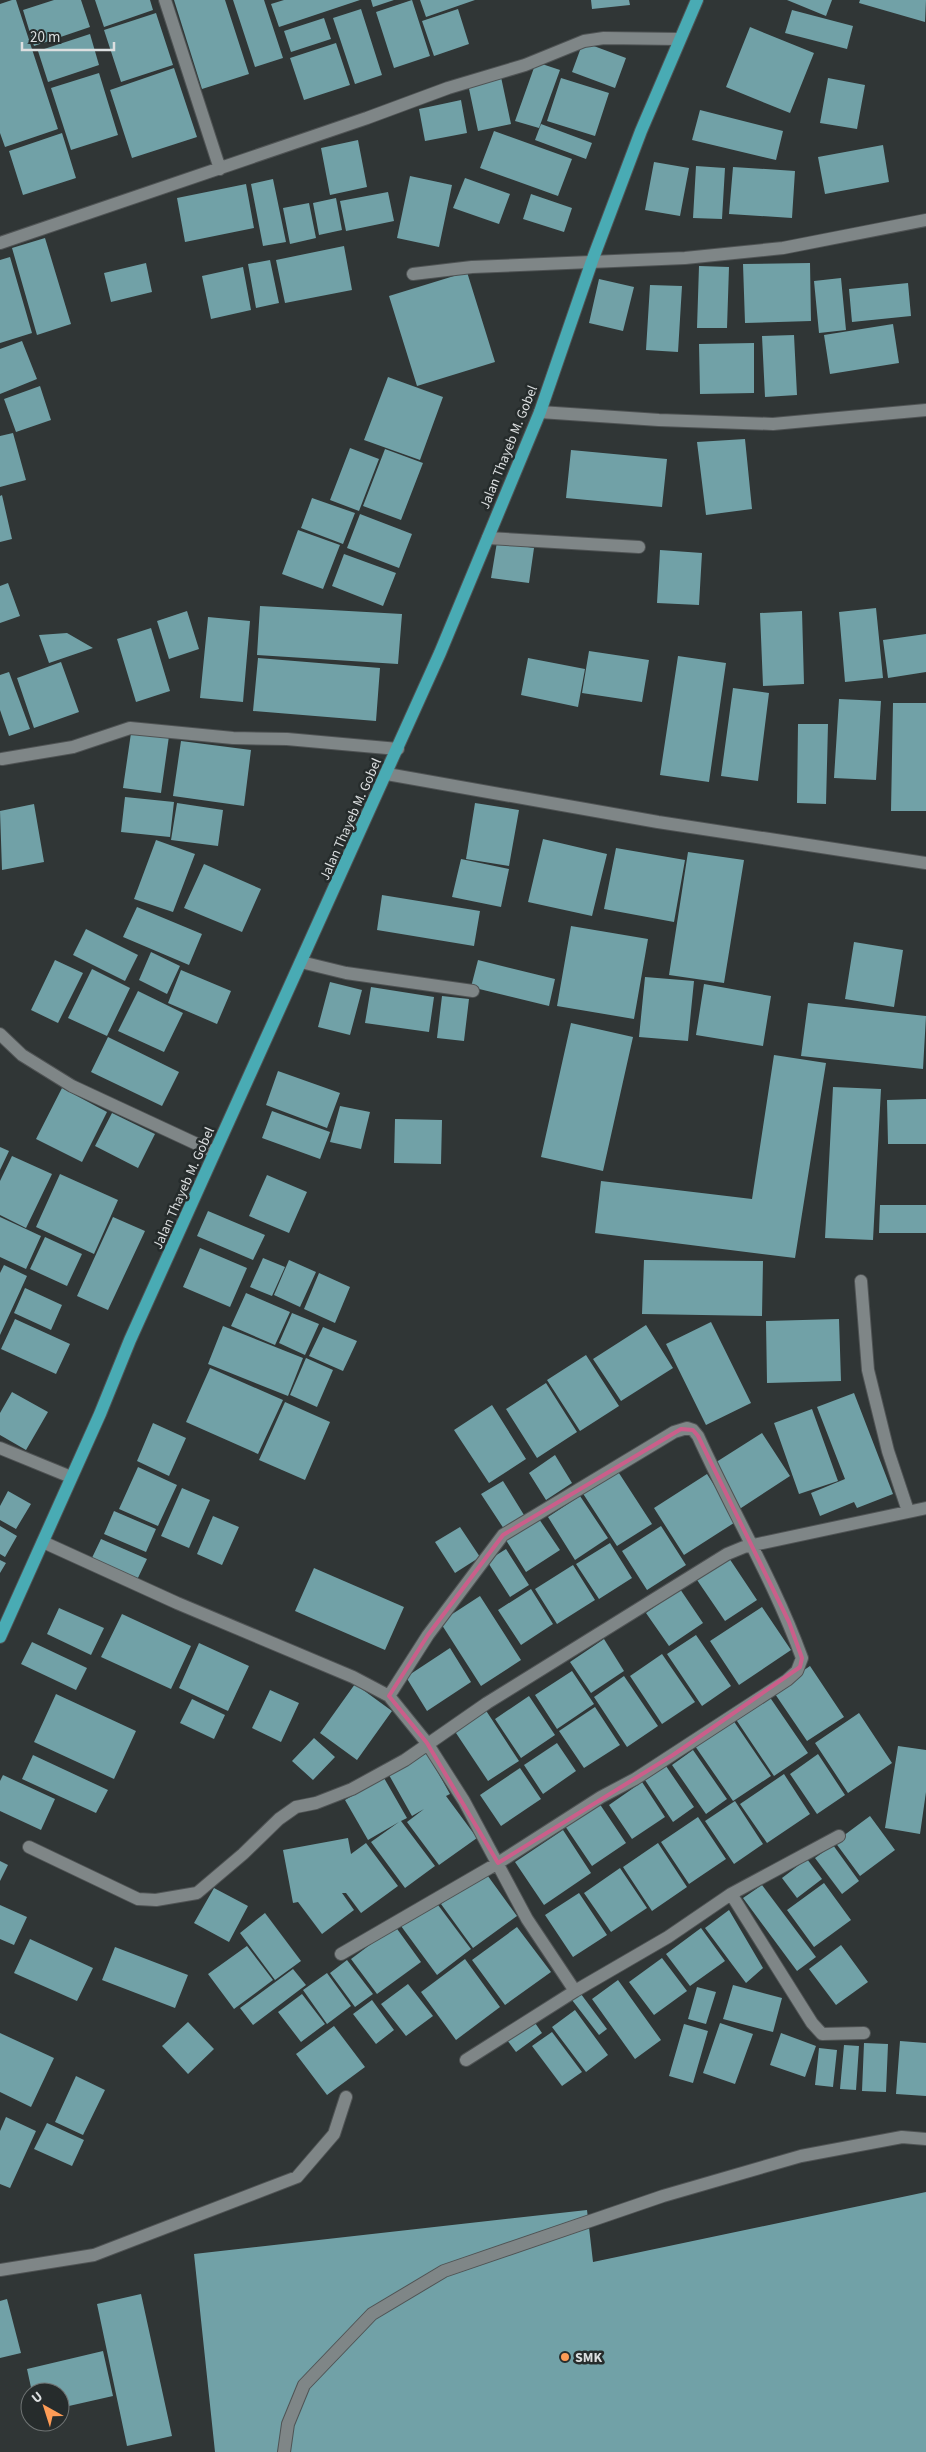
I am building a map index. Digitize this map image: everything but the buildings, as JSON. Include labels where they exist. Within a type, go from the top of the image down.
[{"type":"main road","name":"Jalan Thayeb M. Gobel","points":[[0,1637],[214,1152],[387,774],[488,538],[540,412],[592,261],[641,131],[697,0]]},
{"type":"street","points":[[165,0],[220,169]]},
{"type":"street","points":[[0,243],[220,169],[448,88],[525,65],[584,41],[604,38],[679,39]]},
{"type":"street","points":[[412,274],[472,267],[685,258],[783,248],[926,220]]},
{"type":"street","points":[[540,412],[659,420],[773,424],[926,410]]},
{"type":"street","points":[[488,538],[639,547]]},
{"type":"street","points":[[2,759],[73,748],[130,728],[232,738],[287,740],[398,749]]},
{"type":"street","points":[[387,774],[658,822],[926,863]]},
{"type":"street","points":[[302,962],[346,972],[473,991]]},
{"type":"street","points":[[0,1034],[22,1056],[72,1086],[214,1152]]},
{"type":"street","points":[[861,1281],[866,1352],[873,1392],[888,1451],[908,1511]]},
{"type":"street","points":[[342,1954],[498,1863],[601,1797],[635,1780],[798,1671],[802,1658],[789,1622],[754,1545],[721,1486],[698,1436],[693,1430],[687,1428],[681,1429],[502,1535],[428,1635],[389,1696]]},
{"type":"street","points":[[0,1448],[71,1477]]},
{"type":"street","points":[[29,1847],[138,1899],[156,1900],[196,1892],[243,1854],[279,1819],[296,1807],[316,1803],[352,1789],[405,1760],[487,1703],[734,1551],[926,1508]]},
{"type":"street","points":[[43,1542],[177,1603],[353,1677],[389,1696],[427,1743],[464,1801],[527,1919],[575,1991]]},
{"type":"street","points":[[466,2060],[575,1991],[668,1937],[732,1894],[839,1836]]},
{"type":"street","points":[[732,1894],[812,2023],[822,2034],[864,2033]]},
{"type":"street","points":[[0,2270],[94,2256],[297,2177],[334,2134],[346,2097]]},
{"type":"street","points":[[284,2452],[288,2424],[304,2385],[372,2314],[444,2271],[663,2196],[802,2156],[902,2137],[926,2139]]},
{"type":"highlighted area","points":[[681,1429],[693,1430],[698,1436],[789,1622],[802,1658],[800,1667],[673,1755],[498,1863],[427,1743],[389,1696],[428,1635],[503,1535]]},
{"type":"place","name":"SMK","points":[[565,2357]]}]
